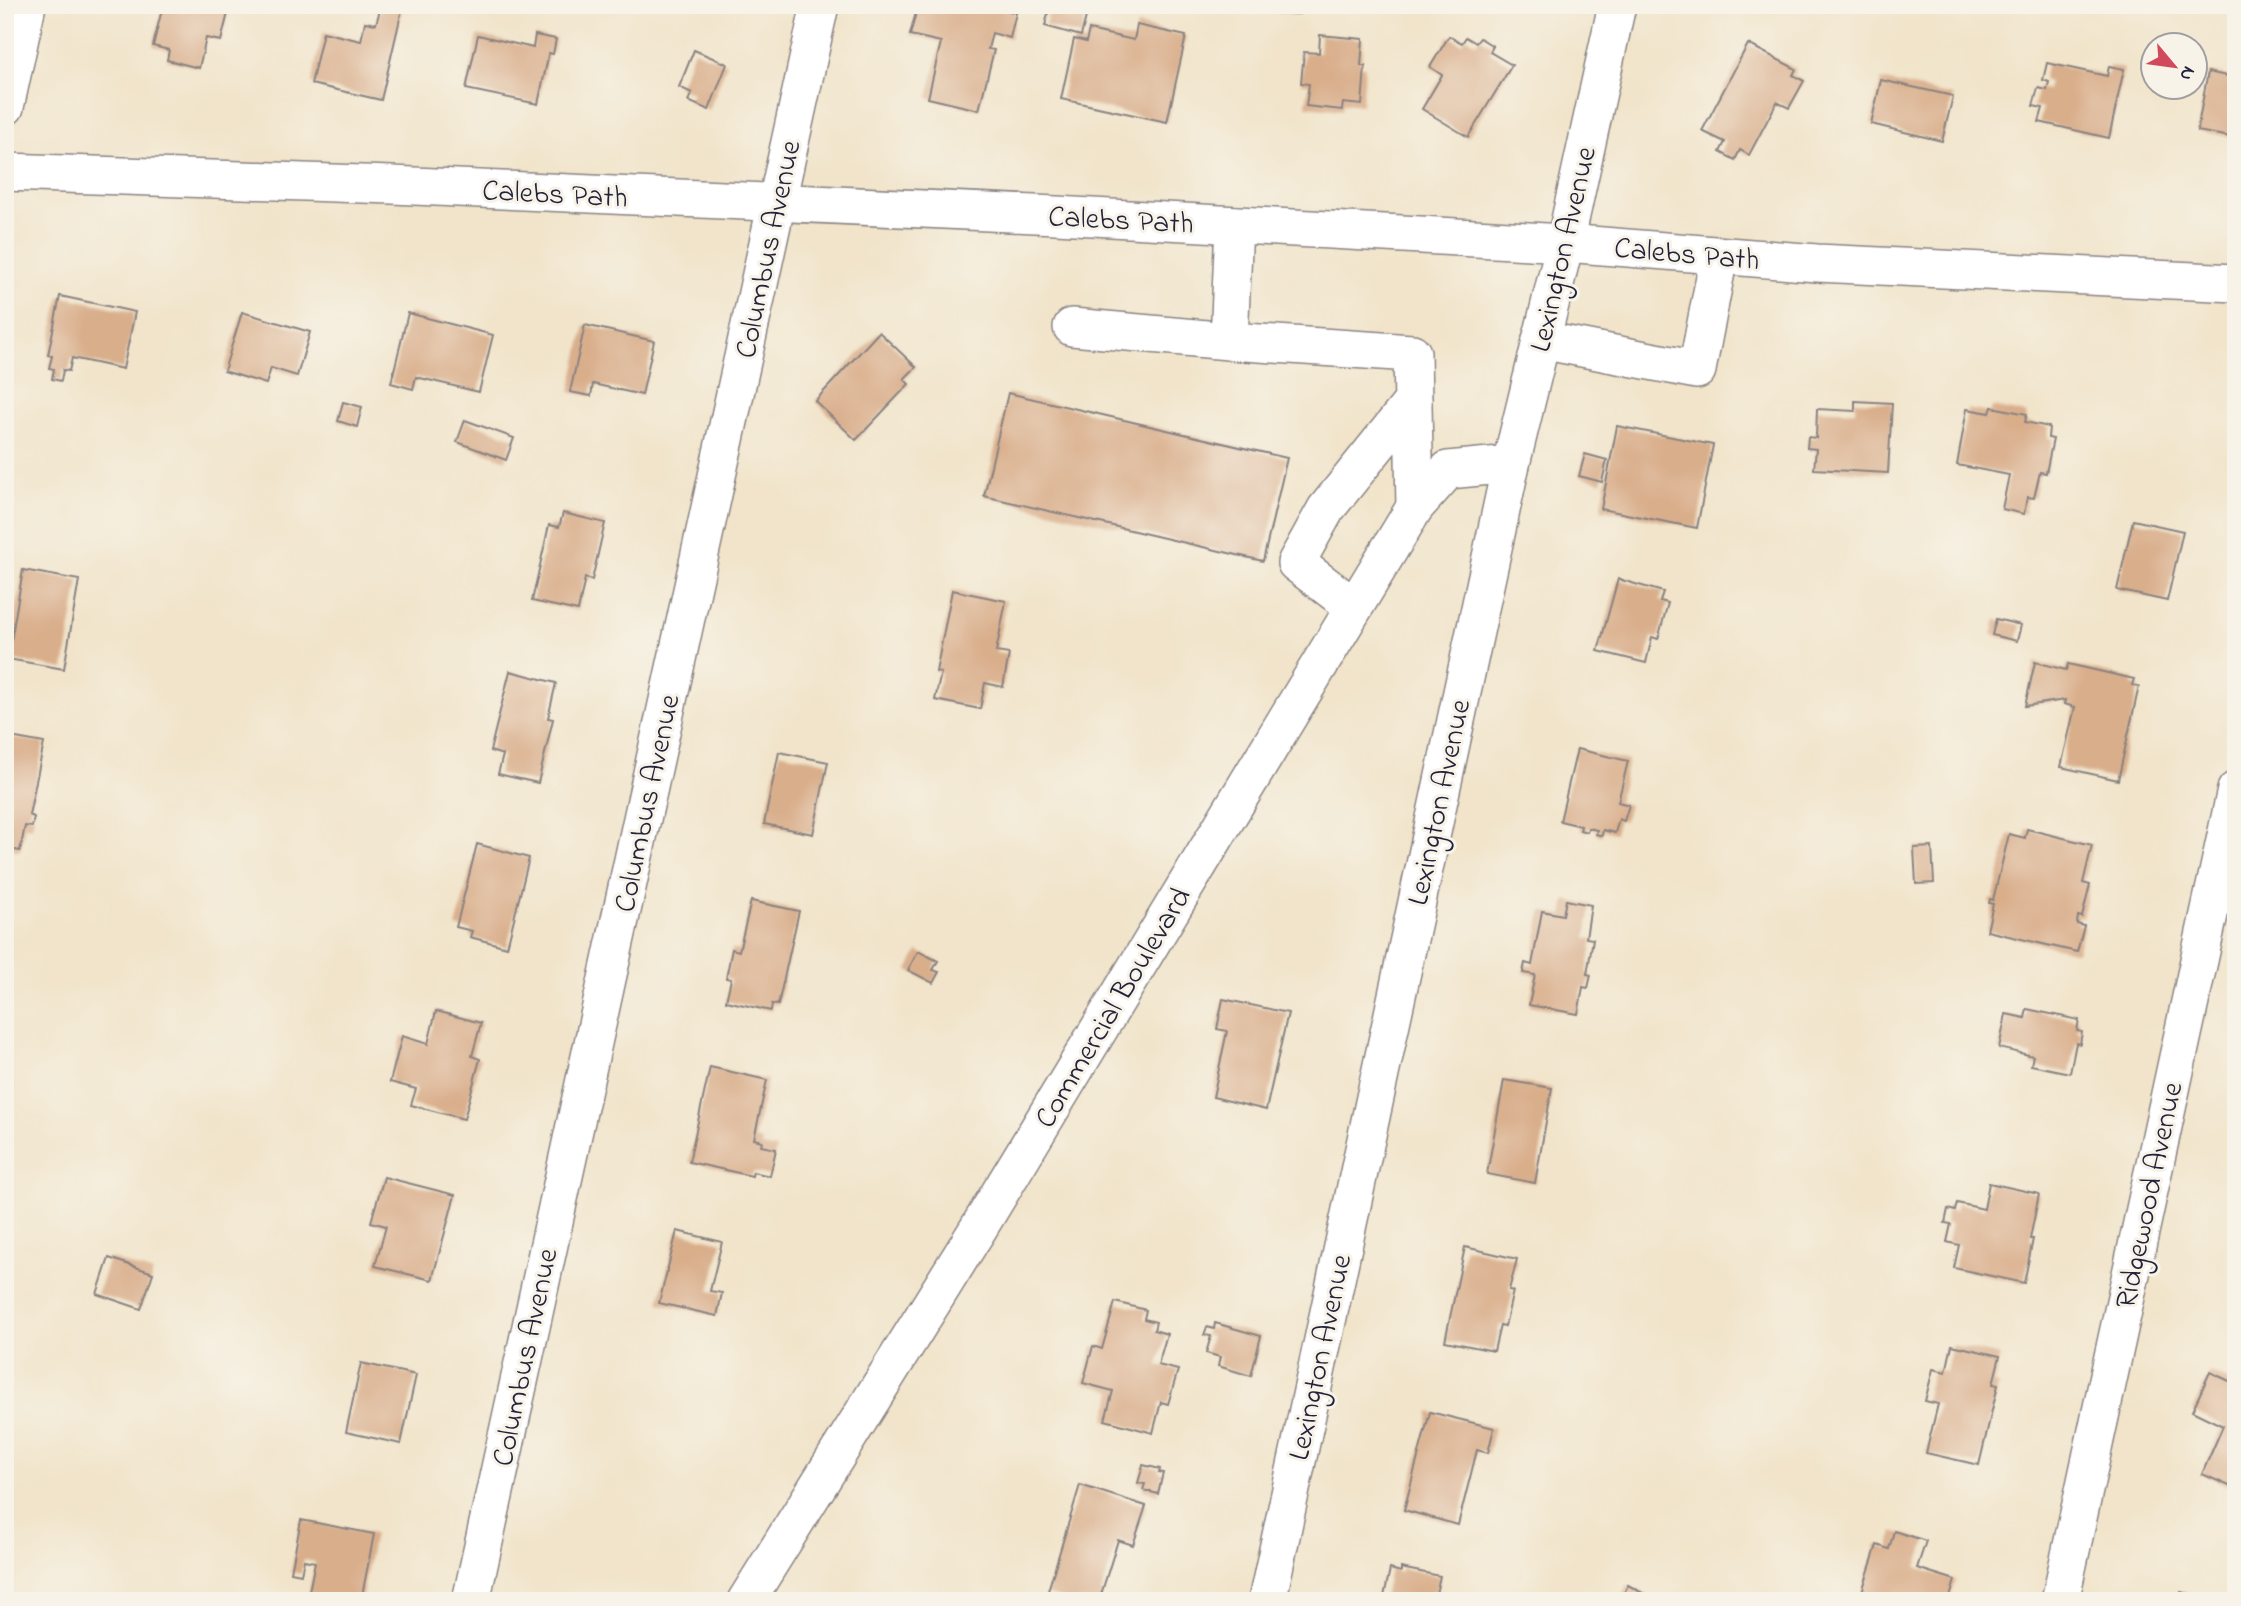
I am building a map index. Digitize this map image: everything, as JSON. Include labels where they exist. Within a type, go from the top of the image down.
[{"type":"street","points":[[5,107],[27,5]]},
{"type":"street","name":"Columbus Avenue","points":[[471,1601],[820,5]]},
{"type":"street","name":"Lexington Avenue","points":[[1266,1601],[1511,464],[1565,243],[1617,5]]},
{"type":"street","name":"Calebs Path","points":[[5,172],[392,185],[1234,225],[1565,243],[1817,263],[2236,283]]},
{"type":"street","points":[[1229,341],[1234,225]]},
{"type":"street","points":[[1541,340],[1697,370],[1719,256]]},
{"type":"street","points":[[1072,327],[1412,353],[1415,507]]},
{"type":"street","points":[[1354,607],[1296,563],[1326,509],[1413,401]]},
{"type":"street","name":"Commercial Boulevard","points":[[746,1601],[978,1230],[1415,507],[1448,470],[1511,464]]},
{"type":"street","name":"Ridgewood Avenue","points":[[2060,1601],[2236,790]]},
{"type":"building","points":[[163,5],[230,5],[221,41],[206,38],[199,68],[167,60],[169,50],[153,46]]},
{"type":"building","points":[[918,5],[989,5],[1016,13],[1010,38],[992,33],[988,49],[994,50],[979,110],[928,98],[941,42],[910,35]]},
{"type":"building","points":[[1050,5],[1089,5],[1081,36],[1045,26]]},
{"type":"building","points":[[1275,5],[1300,5],[1299,14],[1275,12]]},
{"type":"building","points":[[381,6],[402,10],[381,100],[311,84],[323,32],[361,41],[365,22],[376,24]]},
{"type":"building","points":[[1137,25],[1186,36],[1167,122],[1061,99],[1074,39],[1086,42],[1089,30],[1134,40]]},
{"type":"building","points":[[478,35],[533,48],[535,35],[556,39],[553,54],[549,53],[538,104],[466,89]]},
{"type":"building","points":[[1320,35],[1363,39],[1361,66],[1365,66],[1362,105],[1343,103],[1342,110],[1306,106],[1309,84],[1301,83],[1304,52],[1319,53]]},
{"type":"building","points":[[1449,36],[1462,43],[1466,37],[1476,43],[1480,38],[1493,46],[1490,52],[1512,65],[1468,137],[1422,109],[1442,75],[1430,67]]},
{"type":"building","points":[[1748,44],[1796,69],[1793,75],[1804,81],[1789,108],[1777,102],[1749,155],[1740,150],[1735,160],[1720,152],[1725,142],[1702,131]]},
{"type":"building","points":[[694,50],[727,64],[709,110],[688,101],[692,93],[679,87]]},
{"type":"building","points":[[2047,63],[2107,76],[2109,66],[2124,69],[2109,138],[2039,122],[2043,108],[2033,106],[2038,88],[2047,90],[2049,82],[2043,80]]},
{"type":"building","points":[[2210,72],[2236,78],[2236,138],[2197,131],[2202,102],[2210,102]]},
{"type":"building","points":[[1881,80],[1953,96],[1942,141],[1871,124]]},
{"type":"building","points":[[60,296],[135,312],[123,369],[72,358],[69,371],[63,370],[61,381],[52,379],[54,369],[49,368],[52,356],[48,355]]},
{"type":"building","points":[[242,312],[310,332],[297,376],[271,368],[266,384],[224,371]]},
{"type":"building","points":[[408,313],[493,335],[479,392],[416,377],[413,389],[391,383]]},
{"type":"building","points":[[585,325],[654,341],[642,395],[593,384],[591,396],[570,392]]},
{"type":"building","points":[[879,332],[916,367],[904,379],[909,384],[856,440],[815,401]]},
{"type":"building","points":[[1008,393],[1287,458],[1263,561],[984,496]]},
{"type":"building","points":[[1855,401],[1892,403],[1888,473],[1814,469],[1816,449],[1807,448],[1808,437],[1816,438],[1817,409],[1855,411]]},
{"type":"building","points":[[343,402],[362,407],[357,427],[338,421]]},
{"type":"building","points":[[1992,407],[2027,414],[2025,422],[2049,427],[2048,438],[2053,439],[2046,473],[2040,472],[2034,498],[2027,497],[2024,514],[2002,509],[2009,475],[1957,465],[1967,409],[1990,413]]},
{"type":"building","points":[[465,420],[514,438],[506,460],[457,442]]},
{"type":"building","points":[[1617,426],[1713,445],[1697,528],[1601,509]]},
{"type":"building","points":[[1585,454],[1607,460],[1602,482],[1579,476]]},
{"type":"building","points":[[563,513],[605,523],[592,580],[585,578],[578,611],[532,601],[549,525],[559,527]]},
{"type":"building","points":[[2133,520],[2183,531],[2167,601],[2117,590]]},
{"type":"building","points":[[23,570],[79,580],[64,669],[8,659]]},
{"type":"building","points":[[1618,579],[1663,592],[1660,601],[1668,603],[1658,639],[1652,637],[1646,663],[1598,651]]},
{"type":"building","points":[[952,590],[1006,601],[996,652],[1009,654],[1003,687],[985,683],[980,709],[935,700],[941,673],[936,672]]},
{"type":"building","points":[[1996,619],[2021,625],[2017,641],[1992,635]]},
{"type":"building","points":[[2035,662],[2066,670],[2068,664],[2134,679],[2132,685],[2139,686],[2118,780],[2061,767],[2075,707],[2064,704],[2065,700],[2025,706]]},
{"type":"building","points":[[510,671],[556,683],[548,718],[553,719],[538,783],[498,774],[503,755],[490,751]]},
{"type":"building","points":[[5,736],[44,743],[29,815],[34,817],[32,827],[25,826],[20,851],[5,848]]},
{"type":"building","points":[[1577,749],[1628,761],[1618,802],[1629,805],[1624,821],[1619,819],[1615,833],[1603,830],[1602,836],[1596,834],[1597,830],[1588,828],[1587,832],[1580,830],[1581,826],[1560,821]]},
{"type":"building","points":[[779,752],[828,762],[813,834],[764,824]]},
{"type":"building","points":[[2027,829],[2092,845],[2083,883],[2090,885],[2082,917],[2078,916],[2077,924],[2084,926],[2077,952],[1987,931],[1993,904],[1989,903],[1990,899],[1993,900],[2009,834],[2025,838]]},
{"type":"building","points":[[477,844],[529,858],[507,947],[470,937],[472,931],[456,927]]},
{"type":"building","points":[[1932,847],[1934,883],[1916,884],[1914,848]]},
{"type":"building","points":[[1566,900],[1591,905],[1586,938],[1593,939],[1587,974],[1591,975],[1588,988],[1583,987],[1578,1014],[1529,1005],[1535,975],[1523,973],[1525,963],[1532,965],[1542,911],[1563,915]]},
{"type":"building","points":[[751,901],[799,911],[778,1005],[772,1004],[771,1011],[726,1001],[731,979],[726,978],[732,949],[739,951]]},
{"type":"building","points":[[918,951],[938,961],[933,970],[939,972],[933,983],[908,970]]},
{"type":"building","points":[[1223,999],[1288,1013],[1266,1110],[1213,1097],[1227,1031],[1217,1029]]},
{"type":"building","points":[[2027,1009],[2079,1020],[2077,1031],[2082,1032],[2080,1044],[2076,1043],[2070,1073],[2031,1065],[2033,1056],[1999,1048],[2006,1014],[2025,1018]]},
{"type":"building","points":[[436,1011],[481,1023],[472,1056],[480,1059],[464,1119],[411,1105],[416,1089],[390,1082],[402,1036],[428,1044]]},
{"type":"building","points":[[710,1067],[767,1080],[754,1139],[762,1141],[761,1146],[776,1149],[770,1176],[753,1172],[752,1176],[689,1162]]},
{"type":"building","points":[[1504,1080],[1552,1088],[1535,1183],[1487,1174]]},
{"type":"building","points":[[384,1177],[455,1195],[432,1280],[375,1266],[386,1226],[371,1222]]},
{"type":"building","points":[[1989,1183],[2039,1194],[2024,1283],[1954,1268],[1959,1245],[1947,1242],[1951,1224],[1945,1223],[1948,1209],[1955,1211],[1957,1203],[1984,1209]]},
{"type":"building","points":[[677,1231],[722,1242],[710,1291],[722,1293],[717,1316],[659,1303]]},
{"type":"building","points":[[1465,1247],[1517,1259],[1509,1290],[1513,1291],[1505,1326],[1500,1325],[1494,1351],[1445,1341]]},
{"type":"building","points":[[109,1258],[153,1273],[141,1309],[97,1294]]},
{"type":"building","points":[[1115,1302],[1146,1310],[1144,1319],[1156,1322],[1154,1330],[1167,1334],[1158,1365],[1178,1370],[1168,1404],[1161,1402],[1153,1433],[1105,1420],[1113,1391],[1083,1383],[1093,1346],[1102,1349]]},
{"type":"building","points":[[1215,1323],[1261,1336],[1251,1376],[1218,1366],[1220,1357],[1206,1353],[1211,1336],[1204,1335],[1207,1327],[1214,1329]]},
{"type":"building","points":[[1952,1345],[2000,1356],[1993,1384],[1998,1385],[1979,1465],[1926,1453],[1938,1404],[1925,1401],[1933,1369],[1946,1372]]},
{"type":"building","points":[[361,1363],[416,1375],[401,1444],[346,1432]]},
{"type":"building","points":[[2210,1372],[2236,1384],[2236,1489],[2202,1474],[2223,1426],[2192,1411]]},
{"type":"building","points":[[1430,1412],[1494,1428],[1488,1453],[1477,1450],[1458,1525],[1404,1510]]},
{"type":"building","points":[[1143,1465],[1160,1469],[1159,1472],[1163,1473],[1158,1494],[1143,1490],[1145,1484],[1138,1483]]},
{"type":"building","points":[[1080,1485],[1146,1506],[1133,1545],[1118,1540],[1099,1601],[1068,1601],[1047,1594]]},
{"type":"building","points":[[301,1520],[374,1534],[361,1601],[307,1601],[315,1562],[304,1560],[301,1574],[291,1572]]},
{"type":"building","points":[[1894,1531],[1926,1541],[1917,1568],[1955,1580],[1949,1601],[1859,1601],[1877,1545],[1889,1549]]},
{"type":"building","points":[[1401,1568],[1440,1576],[1435,1598],[1441,1601],[1383,1601],[1390,1569],[1401,1572]]},
{"type":"building","points":[[1628,1585],[1657,1601],[1620,1601]]},
{"type":"building","points":[[2181,1592],[2216,1600],[2216,1601],[2179,1601]]}]
